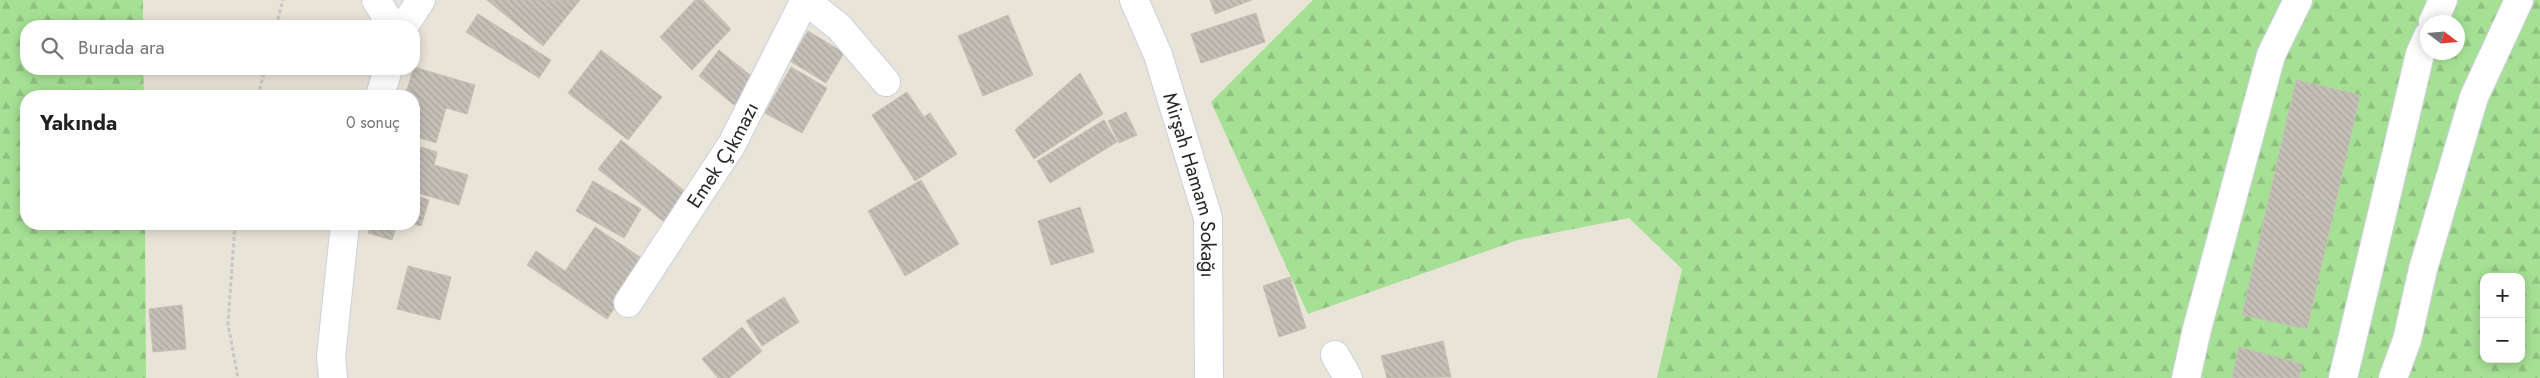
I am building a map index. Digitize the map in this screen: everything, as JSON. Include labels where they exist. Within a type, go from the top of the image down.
[{"type":"street","points":[[376,0],[388,20]]},
{"type":"street","points":[[408,20],[421,0]]},
{"type":"street","points":[[805,0],[838,27],[886,82]]},
{"type":"street","name":"Emek Çıkmazı","points":[[628,303],[732,144],[805,0]]},
{"type":"street","name":"Mirşah Hamam Sokağı","points":[[1134,0],[1158,55],[1208,218],[1209,378]]},
{"type":"street","points":[[2186,378],[2199,319],[2271,55],[2298,0]]},
{"type":"street","points":[[2436,15],[2443,0]]},
{"type":"street","points":[[2393,378],[2407,340],[2424,269],[2474,97],[2519,0]]},
{"type":"street","points":[[2343,378],[2420,54]]},
{"type":"street","points":[[382,90],[386,75]]},
{"type":"street","points":[[333,378],[331,357],[344,230]]},
{"type":"path","points":[[278,20],[283,0]]},
{"type":"path","points":[[260,90],[263,75]]},
{"type":"path","points":[[235,230],[228,324],[238,378]]},
{"type":"green space","points":[[0,0],[143,0],[143,20],[20,20],[20,75],[143,75],[144,90],[20,90],[20,230],[145,230],[146,378],[0,378]]},
{"type":"green space","points":[[1313,0],[2540,0],[2540,378],[1657,378],[1682,269],[1629,218],[1518,240],[1308,314],[1211,102]]},
{"type":"building","points":[[487,0],[580,0],[543,46]]},
{"type":"building","points":[[695,0],[703,0],[731,29],[692,70],[660,37]]},
{"type":"building","points":[[1210,0],[1252,0],[1215,14]]},
{"type":"building","points":[[1256,13],[1265,42],[1201,63],[1191,34]]},
{"type":"building","points":[[478,14],[551,60],[539,78],[466,32]]},
{"type":"building","points":[[1008,15],[1033,75],[983,96],[958,36]]},
{"type":"building","points":[[808,31],[844,53],[826,83],[790,61]]},
{"type":"building","points":[[601,50],[662,97],[628,140],[568,93]]},
{"type":"building","points":[[719,50],[755,79],[734,105],[699,76]]},
{"type":"building","points":[[791,67],[827,88],[802,133],[765,113]]},
{"type":"building","points":[[420,69],[475,85],[467,114],[446,108],[436,143],[420,138],[420,90],[407,90],[412,75],[420,75]]},
{"type":"building","points":[[1080,73],[1103,114],[1034,159],[1015,130]]},
{"type":"building","points":[[2296,80],[2360,95],[2307,329],[2242,315]]},
{"type":"building","points":[[907,92],[924,117],[930,113],[957,154],[915,181],[872,115]]},
{"type":"building","points":[[1126,112],[1137,135],[1119,143],[1108,121]]},
{"type":"building","points":[[1104,120],[1117,142],[1050,183],[1037,161]]},
{"type":"building","points":[[621,140],[687,193],[663,221],[598,169]]},
{"type":"building","points":[[420,147],[437,152],[434,165],[468,175],[459,205],[420,194]]},
{"type":"building","points":[[921,180],[959,244],[905,276],[868,211]]},
{"type":"building","points":[[593,181],[641,209],[624,238],[576,211]]},
{"type":"building","points":[[420,197],[429,200],[420,226]]},
{"type":"building","points":[[1080,207],[1094,252],[1051,265],[1038,221]]},
{"type":"building","points":[[595,227],[646,261],[607,319],[527,265],[536,251],[565,271]]},
{"type":"building","points":[[369,230],[395,230],[392,240],[368,233]]},
{"type":"building","points":[[408,266],[451,277],[440,320],[397,309]]},
{"type":"building","points":[[1290,277],[1306,328],[1279,337],[1263,286]]},
{"type":"building","points":[[784,297],[799,322],[762,346],[746,321]]},
{"type":"building","points":[[182,305],[186,349],[153,352],[149,309]]},
{"type":"building","points":[[742,327],[762,351],[729,378],[718,378],[702,359]]},
{"type":"building","points":[[1443,341],[1451,377],[1387,378],[1381,356]]},
{"type":"building","points":[[2239,347],[2302,364],[2299,378],[2232,378]]}]
